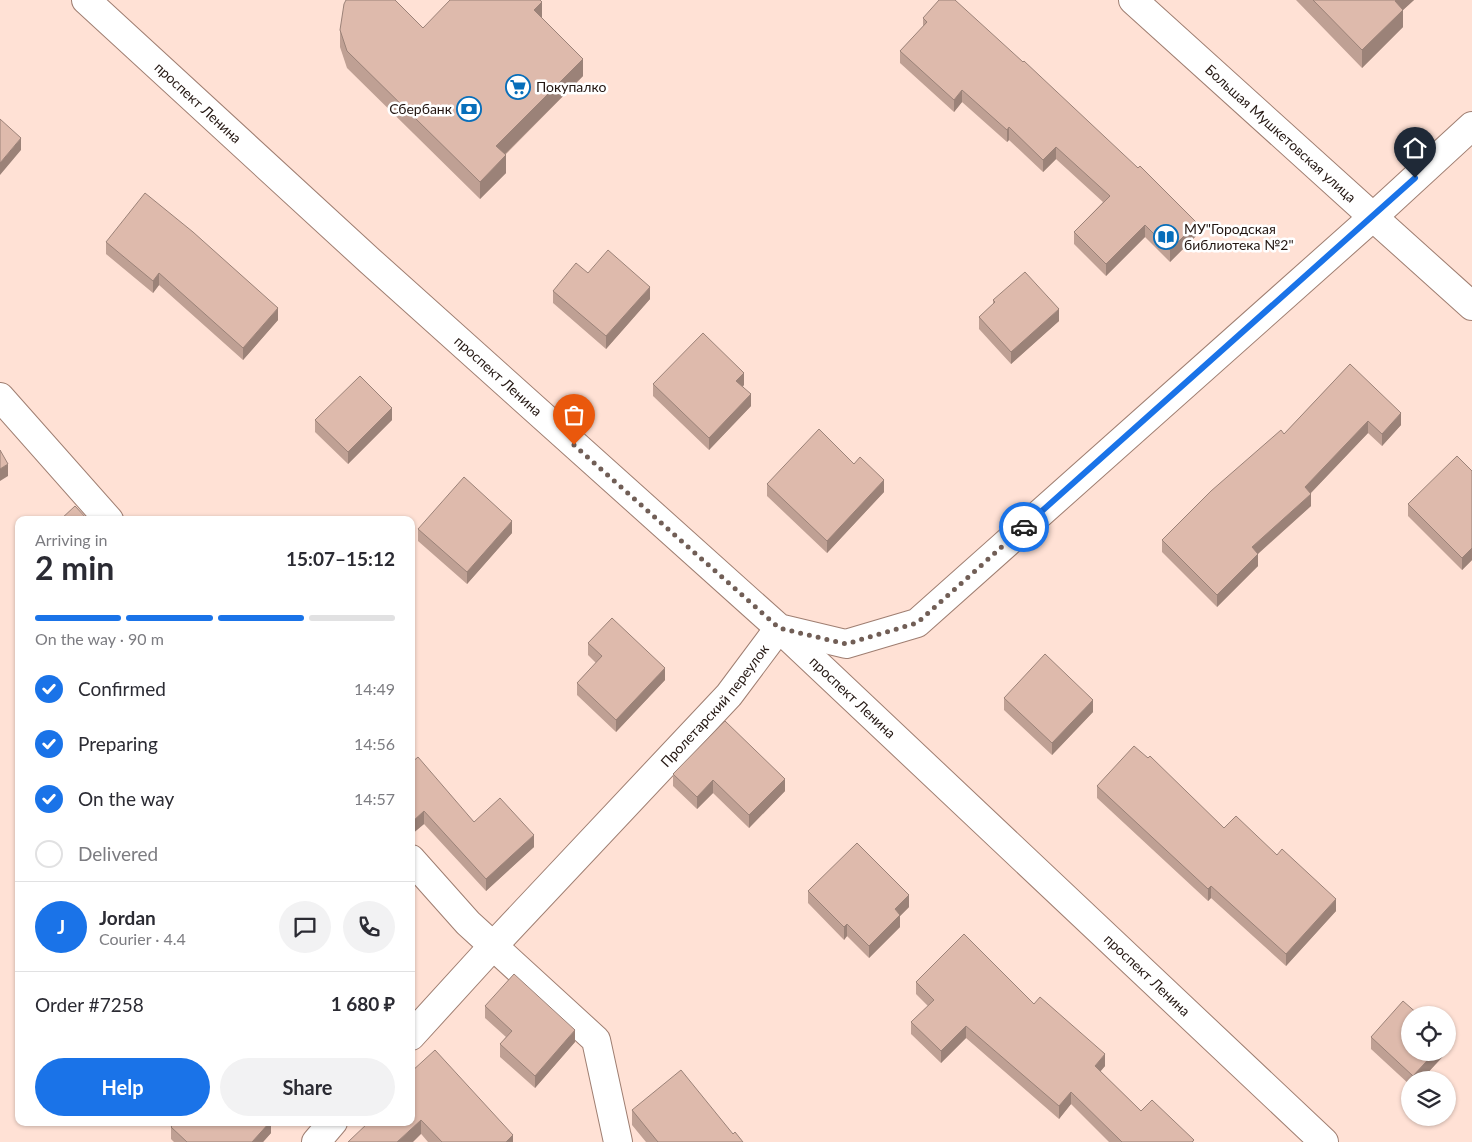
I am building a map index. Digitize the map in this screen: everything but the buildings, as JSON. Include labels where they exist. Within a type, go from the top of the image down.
[{"type":"street","name":"проспект Ленина","points":[[86,0],[370,261],[779,628],[1324,1142]]},
{"type":"street","name":"Большая Мушкетовская улица","points":[[1133,0],[1472,306]]},
{"type":"street","points":[[779,628],[846,644],[917,623],[1373,217],[1472,126]]},
{"type":"street","points":[[0,397],[105,516]]},
{"type":"street","name":"Пролетарский переулок","points":[[415,1032],[729,695],[779,628]]},
{"type":"street","points":[[415,863],[468,923],[596,1040],[618,1142]]},
{"type":"street","points":[[316,1142],[330,1126]]},
{"type":"way so far","points":[[574,445],[779,628],[846,644],[917,623],[1024,527]]},
{"type":"place","name":"Покупалко","points":[[518,87]]},
{"type":"place","name":"Сбербанк","points":[[469,109]]},
{"type":"place","name":"МУ\"Городская библиотека №2\"","points":[[1166,237]]},
{"type":"route","points":[[1024,527],[1415,178]]}]
